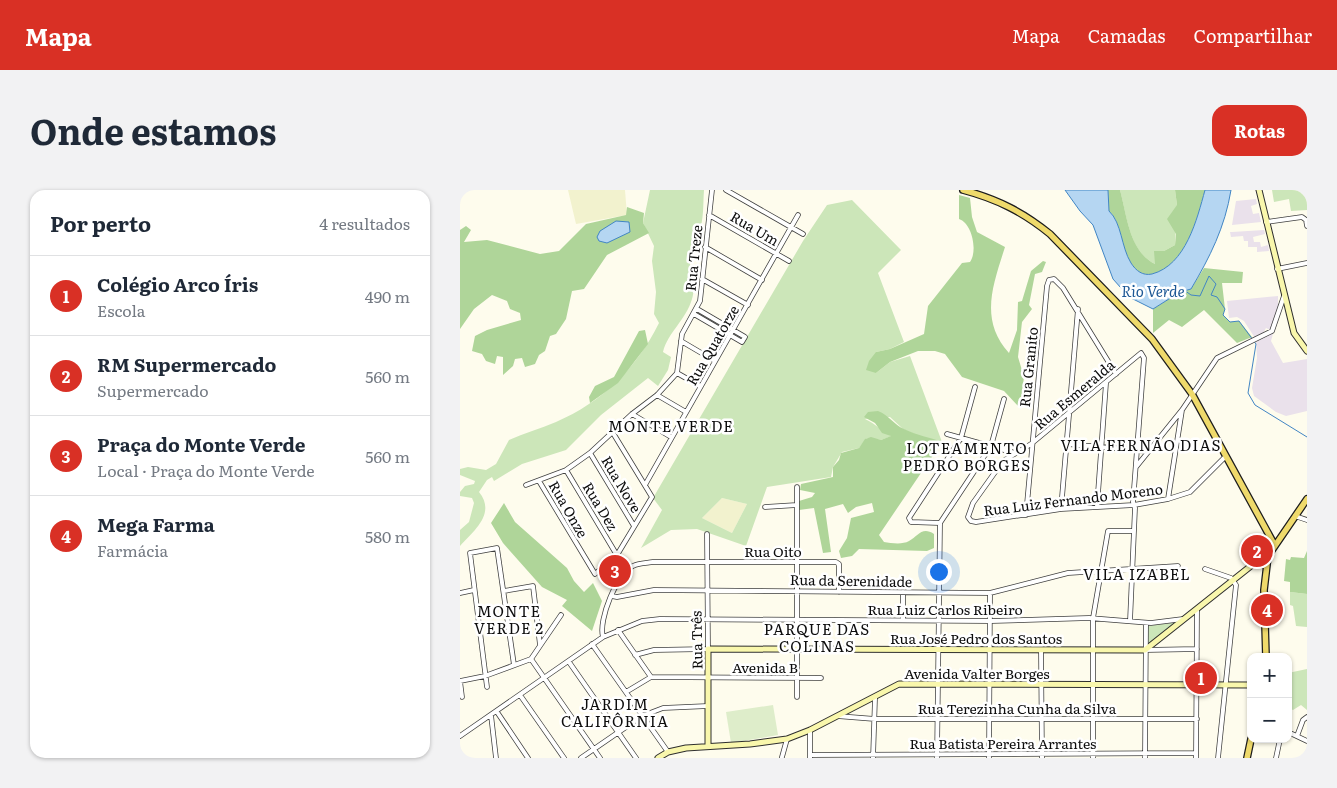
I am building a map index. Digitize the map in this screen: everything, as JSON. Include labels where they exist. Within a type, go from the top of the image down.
[{"type":"main road","points":[[963,190],[1017,209],[1050,234],[1152,339],[1192,394],[1272,547]]},
{"type":"main road","points":[[1266,653],[1264,597],[1266,566],[1272,547],[1307,500]]},
{"type":"main road","points":[[1257,561],[1266,566]]},
{"type":"main road","points":[[1247,758],[1250,743]]},
{"type":"street","name":"Rua Treze","points":[[677,373],[680,341],[697,309],[712,190]]},
{"type":"street","points":[[726,190],[803,234]]},
{"type":"street","points":[[1259,190],[1294,333],[1307,351]]},
{"type":"street","name":"Rua Um","points":[[709,215],[789,261]]},
{"type":"street","name":"Rua Quatorze","points":[[645,485],[798,215]]},
{"type":"street","points":[[1266,222],[1302,217],[1306,220],[1307,226]]},
{"type":"street","points":[[705,247],[762,280]]},
{"type":"street","points":[[1277,269],[1307,263]]},
{"type":"street","points":[[702,279],[748,305]]},
{"type":"street","name":"Rua Granito","points":[[1026,515],[1048,282],[1051,279],[1056,281],[1078,308]]},
{"type":"street","points":[[1136,467],[1182,410],[1217,358],[1267,335],[1274,327],[1284,296]]},
{"type":"street","points":[[1078,308],[1116,374]]},
{"type":"street","points":[[1061,509],[1078,308]]},
{"type":"street","points":[[694,314],[742,342],[745,337],[697,309]]},
{"type":"street","points":[[680,341],[715,361]]},
{"type":"street","name":"Rua Esmeralda","points":[[968,519],[973,503],[1001,462],[1015,452],[1032,444],[1141,354],[1144,358],[1137,450]]},
{"type":"street","points":[[526,485],[566,470],[590,453],[632,414],[658,395],[677,373],[700,386]]},
{"type":"street","points":[[1097,507],[1106,383]]},
{"type":"street","points":[[940,523],[911,522],[909,518],[961,438],[975,387]]},
{"type":"street","points":[[658,395],[686,412]]},
{"type":"street","points":[[937,756],[940,523],[991,446],[1004,399]]},
{"type":"street","points":[[1168,499],[1182,410]]},
{"type":"street","points":[[632,414],[671,437]]},
{"type":"street","points":[[613,433],[652,497],[618,555],[604,567],[616,587]]},
{"type":"street","points":[[947,434],[1015,452]]},
{"type":"street","points":[[1067,444],[1148,450]]},
{"type":"street","points":[[1130,622],[1137,450]]},
{"type":"street","name":"Rua Nove","points":[[590,453],[634,526]]},
{"type":"street","name":"Rua Luiz Fernando Moreno","points":[[968,519],[976,522],[1061,509],[1134,505],[1168,499],[1190,492],[1226,456]]},
{"type":"street","name":"Rua Dez","points":[[566,470],[627,572]]},
{"type":"street","name":"Rua Onze","points":[[539,481],[595,574],[604,567]]},
{"type":"street","points":[[796,487],[798,562],[797,697]]},
{"type":"street","points":[[765,507],[797,506]]},
{"type":"street","points":[[1295,516],[1307,520]]},
{"type":"street","points":[[1093,756],[1093,618],[1100,570],[1107,532],[1133,531]]},
{"type":"street","name":"Rua Três","points":[[707,534],[708,746]]},
{"type":"street","points":[[1145,650],[1197,610],[1272,547]]},
{"type":"street","points":[[487,688],[470,552],[497,548],[514,665]]},
{"type":"street","points":[[603,637],[600,628],[612,596],[616,587],[633,566],[653,562],[707,562]]},
{"type":"street","name":"Rua Oito","points":[[707,562],[838,563],[839,592]]},
{"type":"street","name":"Rua da Serenidade","points":[[612,596],[617,597],[654,590],[990,593],[1068,573],[1178,566]]},
{"type":"street","points":[[1205,569],[1231,578],[1236,585],[1218,758]]},
{"type":"street","points":[[504,591],[533,586],[540,645]]},
{"type":"street","points":[[460,594],[474,590]]},
{"type":"street","points":[[903,592],[903,620]]},
{"type":"street","points":[[989,756],[990,593]]},
{"type":"street","points":[[1196,756],[1197,610]]},
{"type":"street","points":[[462,697],[460,680],[485,676],[531,659],[562,615]]},
{"type":"street","name":"Rua Luiz Carlos Ribeiro","points":[[592,644],[618,630],[642,621],[991,621],[1093,618],[1146,622],[1183,619]]},
{"type":"street","points":[[1146,622],[1146,756]]},
{"type":"street","points":[[618,630],[651,677],[626,692]]},
{"type":"street","points":[[460,736],[569,662],[592,644],[668,752]]},
{"type":"street","name":"Rua José Pedro dos Santos","points":[[635,655],[654,650],[708,649],[1197,649]]},
{"type":"street","points":[[1041,650],[1042,756]]},
{"type":"street","points":[[531,659],[600,758]]},
{"type":"street","points":[[569,662],[636,758]]},
{"type":"street","name":"Avenida B","points":[[651,677],[821,678]]},
{"type":"street","name":"Avenida Valter Borges","points":[[658,758],[668,752],[708,746],[750,744],[787,739],[810,730],[899,684],[1247,685]]},
{"type":"street","points":[[520,695],[564,758]]},
{"type":"street","points":[[873,757],[875,698]]},
{"type":"street","points":[[581,758],[642,716],[663,708],[708,706]]},
{"type":"street","points":[[496,712],[528,758]]},
{"type":"street","points":[[491,715],[496,758]]},
{"type":"street","name":"Rua Terezinha Cunha da Silva","points":[[837,716],[875,719],[1197,719]]},
{"type":"street","points":[[1297,736],[1303,720],[1307,717]]},
{"type":"street","points":[[810,730],[810,756]]},
{"type":"street","points":[[1292,734],[1307,741]]},
{"type":"street","points":[[782,756],[787,739]]},
{"type":"street","points":[[1276,758],[1279,743]]},
{"type":"street","name":"Rua Batista Pereira Arrantes","points":[[810,756],[1196,756]]},
{"type":"shaded area","points":[[1256,199],[1257,204],[1251,206],[1253,214],[1259,213],[1261,222],[1232,225],[1236,201]]},
{"type":"shaded area","points":[[1264,230],[1265,234],[1253,237],[1254,242],[1260,242],[1261,247],[1268,245],[1269,251],[1257,252],[1257,247],[1248,247],[1248,241],[1244,241],[1243,236],[1231,237],[1230,232],[1232,232]]},
{"type":"shaded area","points":[[1278,296],[1278,310],[1272,327],[1270,330],[1266,328],[1262,335],[1255,338],[1244,321],[1237,317],[1229,318],[1227,301]]},
{"type":"shaded area","points":[[1274,330],[1271,341],[1283,363],[1307,359],[1307,411],[1286,416],[1276,412],[1254,396],[1252,388],[1257,358],[1256,340]]},
{"type":"shaded area","points":[[616,561],[623,573],[616,583],[607,569]]},
{"type":"green space","points":[[568,190],[625,190],[627,215],[576,224]]},
{"type":"green space","points":[[650,190],[704,190],[702,222],[692,252],[690,265],[693,295],[686,313],[665,345],[663,352],[671,357],[668,370],[658,386],[648,378],[601,415],[566,450],[522,464],[494,481],[492,477],[487,480],[479,492],[484,500],[485,507],[482,521],[460,546],[460,530],[469,522],[474,503],[472,498],[460,496],[460,492],[465,486],[474,484],[475,481],[460,475],[460,469],[468,467],[486,470],[496,464],[509,440],[573,414],[588,405],[616,382],[640,355],[650,340],[659,323],[654,314],[656,292],[652,261],[654,246],[643,223]]},
{"type":"green space","points":[[1108,190],[1120,190],[1134,241],[1146,258],[1155,264],[1154,251],[1164,251],[1175,245],[1176,234],[1167,219],[1177,205],[1175,190],[1205,190],[1194,227],[1182,251],[1164,269],[1152,274],[1143,274],[1137,271],[1128,257],[1117,222],[1109,211]]},
{"type":"green space","points":[[1120,190],[1175,190],[1177,205],[1175,245],[1164,251],[1155,264],[1146,258],[1134,242]]},
{"type":"green space","points":[[1272,190],[1307,190],[1307,210],[1291,211],[1289,199],[1274,202]]},
{"type":"green space","points":[[959,195],[970,198],[972,217],[977,232],[1005,247],[993,289],[991,315],[1000,341],[1009,353],[1017,330],[1018,302],[1022,301],[1031,271],[1043,261],[1046,262],[1042,272],[1035,274],[1029,305],[1032,309],[1022,322],[1018,357],[1024,377],[1020,408],[1004,391],[962,377],[945,354],[935,351],[918,351],[890,362],[876,373],[866,370],[869,361],[876,352],[890,349],[924,334],[928,306],[962,263],[970,262],[973,251],[972,238],[967,226],[959,219]]},
{"type":"green space","points":[[852,200],[901,250],[878,273],[904,342],[890,349],[876,352],[876,373],[890,362],[910,356],[942,442],[923,438],[903,429],[890,417],[865,419],[892,436],[881,440],[867,438],[859,448],[842,452],[833,467],[831,477],[767,487],[746,546],[697,529],[671,530],[641,548],[662,510],[653,498],[803,241],[827,205]],"holes":[[[722,498],[747,504],[732,533],[702,518]]]},
{"type":"green space","points":[[627,207],[644,213],[643,223],[649,233],[607,255],[584,289],[572,291],[566,319],[556,334],[550,336],[545,351],[539,355],[535,364],[525,367],[522,358],[515,359],[513,366],[503,375],[503,357],[497,356],[495,364],[486,361],[482,354],[472,351],[475,336],[487,330],[521,320],[520,313],[510,309],[507,301],[492,295],[474,309],[460,329],[460,230],[466,226],[471,230],[464,242],[487,240],[540,254],[559,251],[586,224],[626,215]]},
{"type":"green space","points":[[1204,268],[1243,272],[1242,283],[1222,283],[1225,309],[1223,315],[1230,322],[1239,321],[1252,337],[1237,343],[1204,310],[1182,327],[1169,320],[1153,333],[1153,309],[1180,292],[1191,289]]},
{"type":"green space","points":[[645,330],[648,344],[618,383],[590,403],[589,397],[595,386],[614,377],[639,331]]},
{"type":"green space","points":[[878,411],[904,429],[942,442],[879,535],[884,542],[900,543],[909,541],[923,531],[926,531],[934,534],[934,548],[927,551],[859,549],[852,556],[841,558],[839,551],[847,538],[851,518],[874,512],[872,503],[856,507],[848,513],[843,504],[825,509],[831,552],[823,553],[814,508],[799,510],[799,501],[812,497],[815,493],[800,490],[801,484],[833,477],[833,467],[839,460],[841,453],[859,448],[865,439],[871,437],[881,440],[891,436],[882,433],[875,423],[864,417],[868,412]]},
{"type":"green space","points":[[722,498],[747,504],[732,533],[702,518]]},
{"type":"green space","points":[[504,503],[515,522],[567,568],[574,581],[584,592],[593,583],[602,601],[592,631],[562,606],[567,600],[542,587],[503,543],[491,523]]},
{"type":"green space","points":[[1307,551],[1307,594],[1290,592],[1290,582],[1284,581],[1286,559],[1290,560],[1291,557],[1304,558]]},
{"type":"green space","points":[[1290,592],[1307,594],[1307,627],[1296,626],[1293,606],[1290,605]]},
{"type":"green space","points":[[1177,622],[1147,645],[1148,626]]},
{"type":"green space","points":[[1307,669],[1307,710],[1301,705],[1292,710],[1292,672]]},
{"type":"green space","points":[[773,705],[778,735],[731,743],[726,712]]},
{"type":"water","name":"Rio Verde","points":[[1065,190],[1108,190],[1109,211],[1117,222],[1128,257],[1137,271],[1143,274],[1152,274],[1164,269],[1182,251],[1194,227],[1205,190],[1231,190],[1225,217],[1216,241],[1191,289],[1180,292],[1153,309],[1129,297],[1113,279],[1093,225]]},
{"type":"water","points":[[616,221],[629,222],[630,232],[607,243],[599,241],[597,237],[600,231]]},
{"type":"waterway","points":[[1184,290],[1191,295],[1200,296],[1209,276],[1216,284],[1211,295],[1217,297],[1225,309],[1223,315],[1230,322],[1239,321],[1256,344],[1248,393],[1255,405],[1307,437]]},
{"type":"place","name":"RM Supermercado","points":[[1257,551]]},
{"type":"place","name":"Praça do Monte Verde","points":[[615,571]]},
{"type":"place","name":"Mega Farma","points":[[1267,610]]},
{"type":"place","name":"Colégio Arco Íris","points":[[1201,678]]},
{"type":"district","name":"MONTE VERDE","points":[[671,425]]},
{"type":"district","name":"VILA FERNÃO DIAS","points":[[1141,444]]},
{"type":"district","name":"LOTEAMENTO PEDRO BORGES","points":[[967,456]]},
{"type":"district","name":"VILA IZABEL","points":[[1137,573]]},
{"type":"district","name":"MONTE VERDE 2","points":[[509,618]]},
{"type":"district","name":"PARQUE DAS COLINAS","points":[[817,636]]},
{"type":"district","name":"JARDIM CALIFÔRNIA","points":[[615,712]]}]
